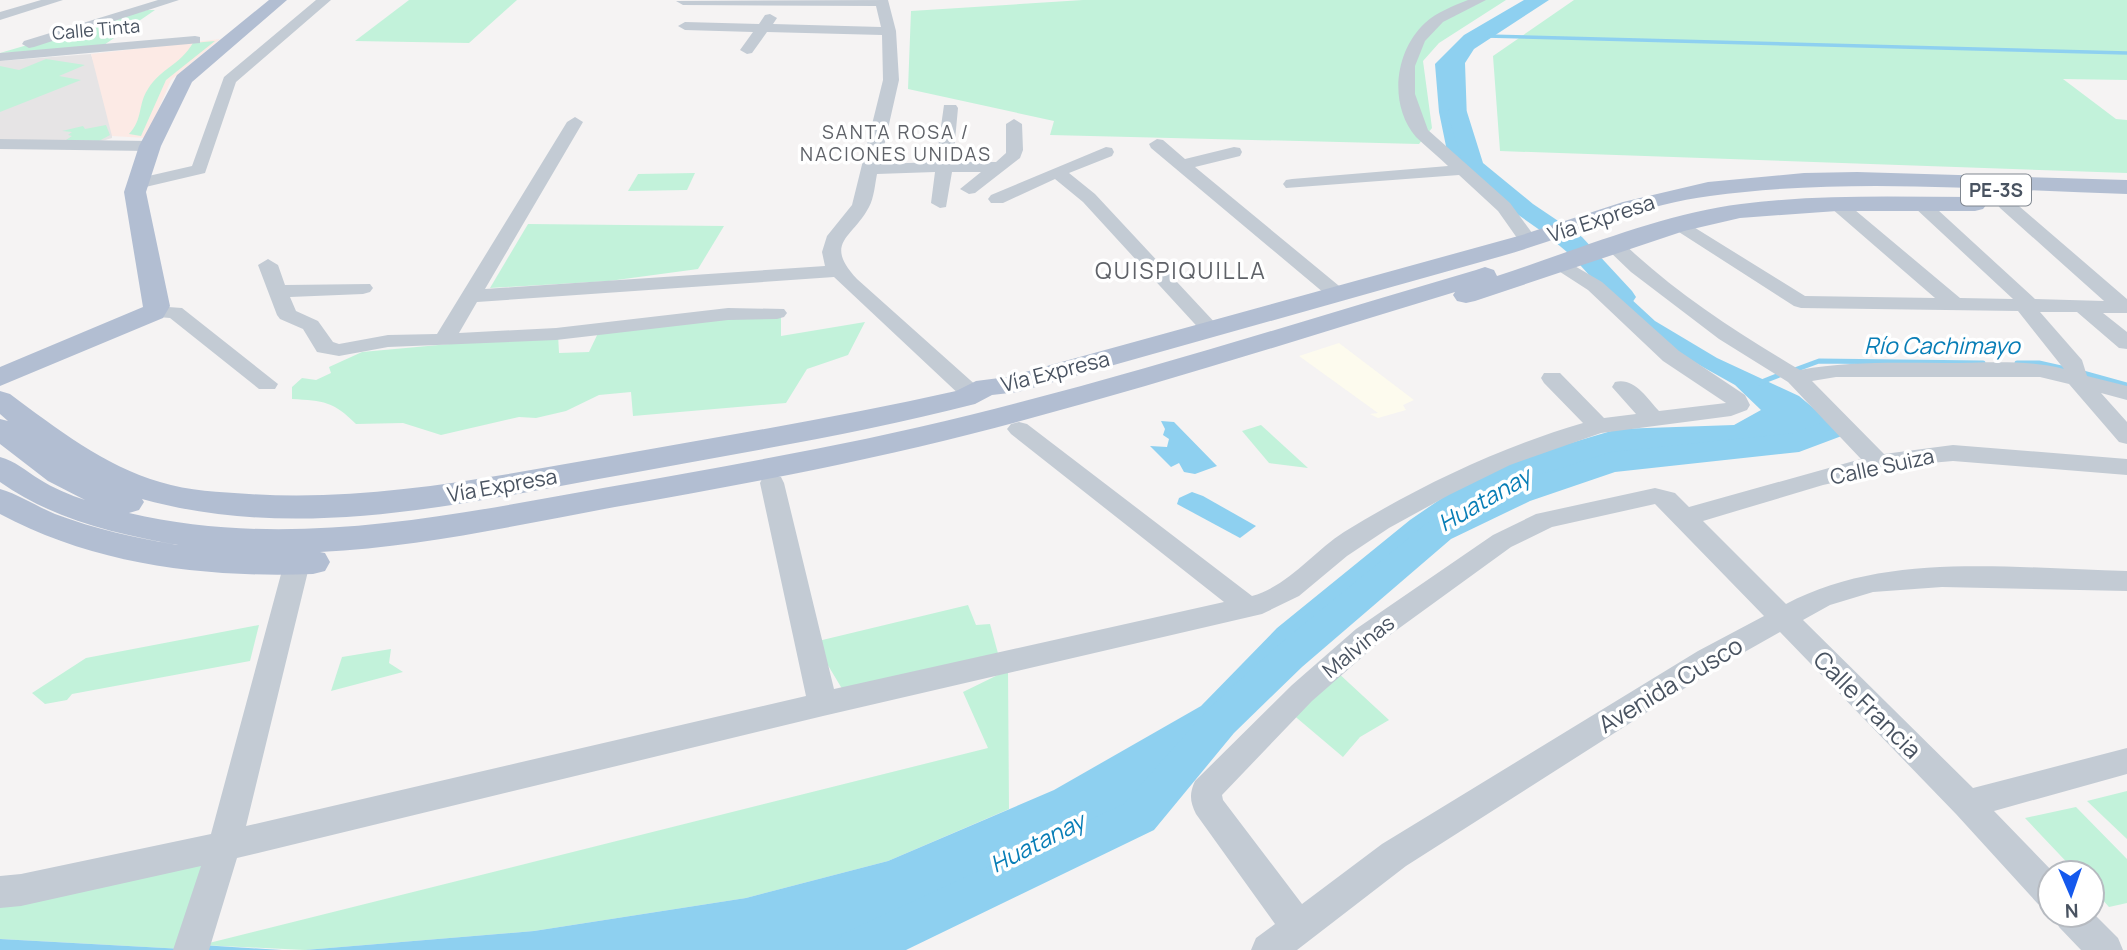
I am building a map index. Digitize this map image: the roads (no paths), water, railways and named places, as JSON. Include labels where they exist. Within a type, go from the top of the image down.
[{"type":"main road","points":[[0,377],[154,312],[157,306],[135,192],[150,145],[184,79],[279,0]]},
{"type":"main road","name":"Vía Expresa","points":[[1600,237],[1664,198],[1767,182],[1857,179],[2127,187]]},
{"type":"main road","name":"Vía Expresa","points":[[1869,190],[2127,202]]},
{"type":"main road","name":"Vía Expresa","points":[[0,500],[29,518],[78,536],[165,555],[297,563],[355,558],[487,538],[772,483],[998,410],[1211,330],[1337,294],[1545,252],[1651,220],[1726,204],[1869,190],[2127,194]]},
{"type":"main road","name":"Vía Expresa","points":[[0,467],[50,497],[108,518],[156,530],[192,535],[300,541],[371,537],[464,523],[765,468],[998,410],[1387,321],[1545,252],[1600,237],[1678,225],[1740,211],[1837,204],[2006,204],[2127,208]]},
{"type":"main road","name":"Vía Expresa","points":[[0,400],[63,447],[107,473],[144,488],[192,500],[297,508],[383,503],[503,486],[735,444],[998,410]]},
{"type":"main road","name":"Vía Expresa","points":[[0,428],[36,459],[70,480],[122,501],[187,515],[333,522],[413,515],[500,501],[998,410]]},
{"type":"street","points":[[0,16],[56,0]]},
{"type":"street","points":[[110,47],[173,0]]},
{"type":"street","points":[[0,55],[173,0]]},
{"type":"street","points":[[137,184],[199,169],[229,80],[324,0]]},
{"type":"street","points":[[0,892],[21,890],[224,846],[1278,599],[1348,542],[1439,487],[1485,465],[1598,426],[1731,410],[1740,405],[1737,400],[1671,356],[1595,286],[1545,252],[1504,207],[1422,134],[1413,121],[1406,96],[1406,75],[1410,57],[1429,27],[1441,17],[1479,0]]},
{"type":"street","points":[[683,1],[881,1],[889,31],[891,80],[862,206],[846,222],[833,246],[833,264],[998,410],[1239,599],[1245,608]]},
{"type":"street","points":[[747,50],[783,1]]},
{"type":"street","points":[[685,26],[889,31]]},
{"type":"street","name":"Calle Tinta","points":[[0,55],[195,40]]},
{"type":"street","points":[[940,204],[950,108]]},
{"type":"street","points":[[444,340],[575,122]]},
{"type":"street","points":[[969,188],[1014,154],[1014,124]]},
{"type":"street","points":[[0,144],[150,145]]},
{"type":"street","points":[[1157,144],[1337,294]]},
{"type":"street","points":[[997,199],[1105,152]]},
{"type":"street","points":[[1182,165],[1234,152]]},
{"type":"street","points":[[870,169],[1000,167]]},
{"type":"street","points":[[1292,184],[1462,170]]},
{"type":"street","points":[[1057,173],[1089,198],[1211,330]]},
{"type":"street","points":[[1920,203],[2025,299],[2028,304],[2026,306],[2127,437]]},
{"type":"street","points":[[1837,204],[1957,306]]},
{"type":"street","points":[[2006,204],[2125,307]]},
{"type":"street","points":[[1678,225],[1801,302],[2125,307]]},
{"type":"street","points":[[1600,237],[1726,335],[1796,377],[1879,463]]},
{"type":"street","points":[[268,265],[287,315],[312,325],[325,347],[339,350],[388,341],[556,334],[728,314],[777,313]]},
{"type":"street","points":[[472,296],[840,271]]},
{"type":"street","points":[[278,291],[363,288]]},
{"type":"street","points":[[2082,306],[2127,343]]},
{"type":"street","points":[[154,312],[175,312],[267,384]]},
{"type":"street","points":[[1883,356],[2021,358],[2076,373],[2127,393]]},
{"type":"street","points":[[1796,377],[1836,370],[2008,369],[2076,373],[2127,381]]},
{"type":"street","points":[[1552,378],[1598,426]]},
{"type":"street","points":[[1623,387],[1654,419]]},
{"type":"street","name":"Calle Suiza","points":[[1683,517],[1879,463],[1926,454],[1953,453],[2127,467]]},
{"type":"street","points":[[772,483],[823,704]]},
{"type":"street","name":"Malvinas","points":[[1297,926],[1207,804],[1206,791],[1302,693],[1366,637],[1502,541],[1545,520],[1655,496],[1666,499],[1683,517]]},
{"type":"street","name":"Calle Francia","points":[[1683,517],[2036,877]]},
{"type":"street","points":[[195,937],[224,846],[297,563]]},
{"type":"street","name":"Avenida Cusco","points":[[1269,950],[1297,926],[1394,855],[1708,659],[1820,598],[1873,582],[1982,576],[2127,581]]},
{"type":"street","points":[[1967,804],[2127,761]]},
{"type":"street","points":[[2085,929],[2105,950]]},
{"type":"water","points":[[1524,0],[1549,0],[1474,49],[1465,63],[1468,149],[1473,166],[1554,228],[1655,321],[1717,358],[1799,396],[1836,427],[1799,442],[1611,462],[1519,493],[1439,531],[1288,657],[1220,722],[1139,817],[858,950],[305,950],[534,931],[746,898],[888,861],[1054,790],[1201,706],[1277,628],[1410,520],[1486,468],[1618,429],[1734,425],[1761,410],[1735,385],[1660,343],[1580,263],[1447,151],[1439,112],[1435,64],[1464,35]]},
{"type":"water","points":[[1161,421],[1174,422],[1217,466],[1195,474],[1184,472],[1179,463],[1171,467],[1150,446],[1167,447],[1169,439],[1163,435],[1165,429]]},
{"type":"water","points":[[1192,492],[1256,526],[1240,538],[1177,504],[1179,498]]},
{"type":"water","points":[[0,939],[183,949],[201,945],[282,950],[0,950]]},
{"type":"waterway","points":[[1486,36],[2127,53]]},
{"type":"waterway","name":"Huatanay","points":[[1457,112],[1473,166],[1525,209],[1573,242],[1623,297]]},
{"type":"waterway","name":"Río Cachimayo","points":[[1792,371],[1819,361],[1983,363]]},
{"type":"waterway","name":"Río Cachimayo","points":[[2017,363],[2039,363],[2070,370]]},
{"type":"waterway","name":"Río Cachimayo","points":[[2083,373],[2127,385]]},
{"type":"waterway","name":"Río Cachimayo","points":[[1759,383],[1782,374]]},
{"type":"waterway","points":[[858,950],[1139,817],[1220,722],[1289,657],[1439,531],[1519,493],[1611,462],[1799,442],[1836,427]]},
{"type":"district","name":"SANTA ROSA / NACIONES UNIDAS","points":[[896,143]]},
{"type":"district","name":"QUISPIQUILLA","points":[[1181,270]]}]
